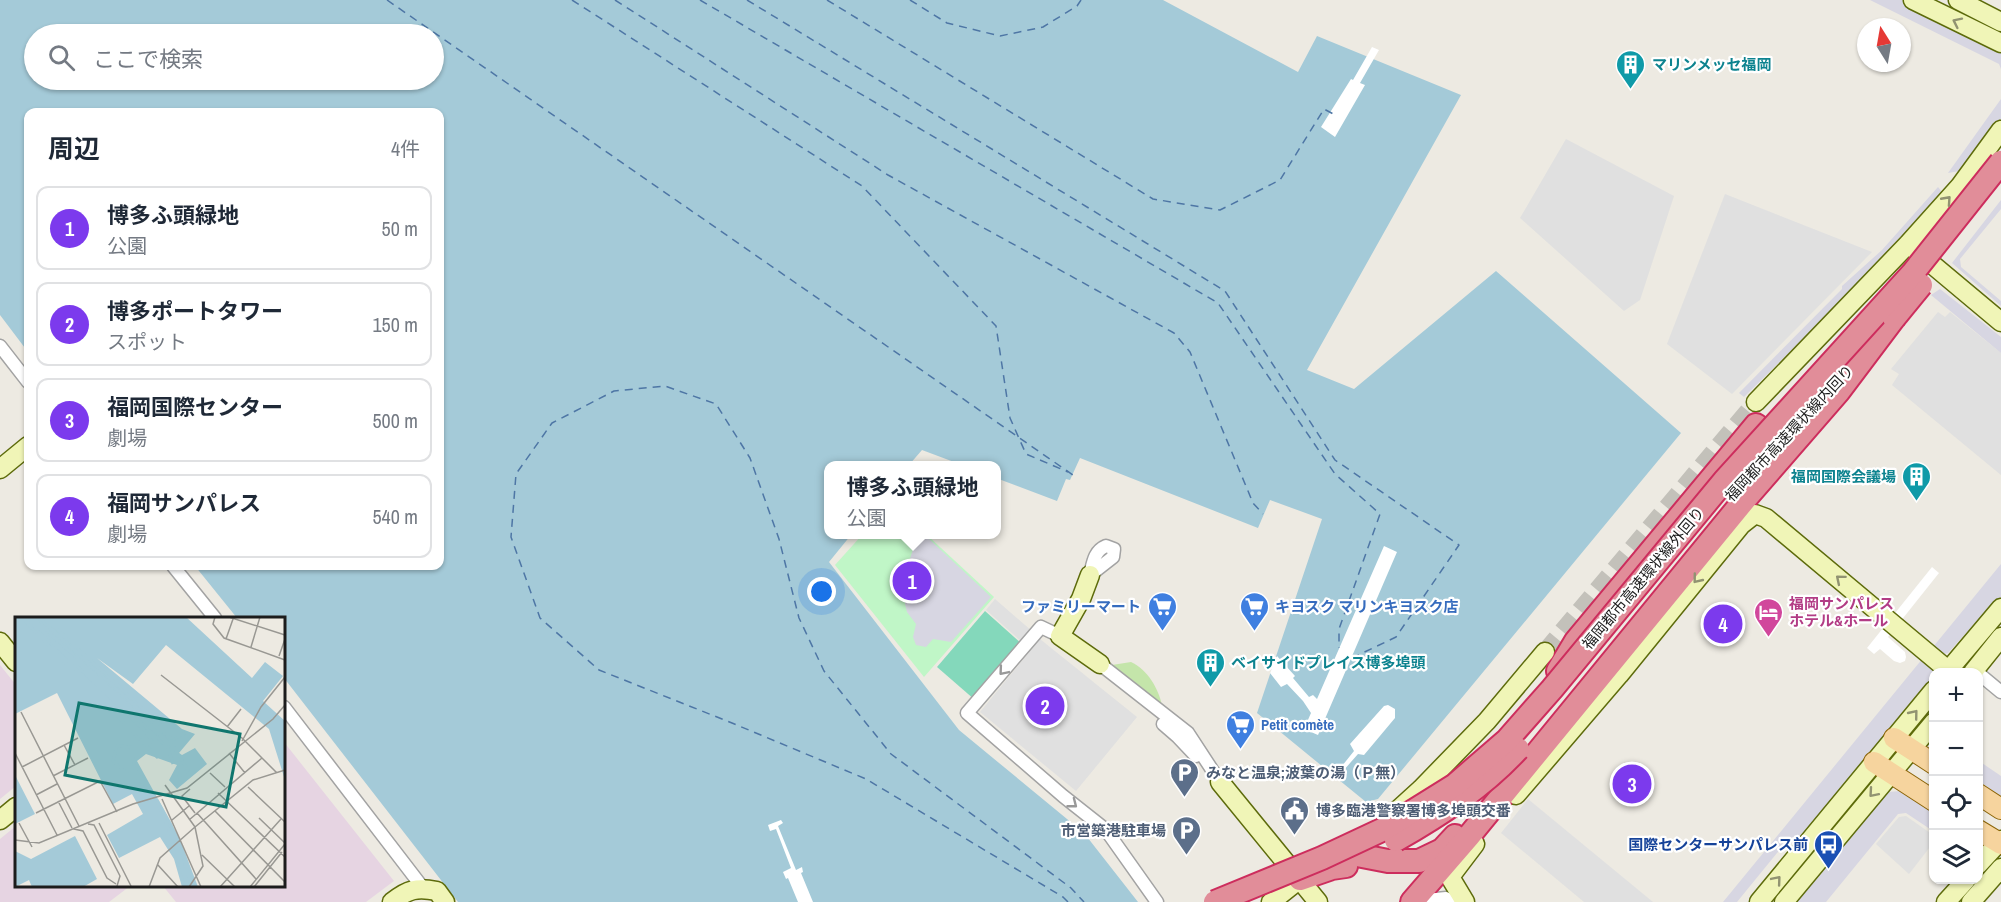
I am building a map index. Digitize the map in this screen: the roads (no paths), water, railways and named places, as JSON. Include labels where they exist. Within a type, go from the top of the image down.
[{"type":"highway","name":"福岡都市高速環状線外回り","points":[[1215,902],[1322,858],[1386,828],[1455,785],[1507,740],[1724,481],[1937,245],[2001,164]]},
{"type":"highway","name":"福岡都市高速環状線内回り","points":[[1251,896],[1329,871],[1393,841],[1430,820],[1491,775],[1516,752],[1563,699],[1736,490],[1894,318],[2001,182]]},
{"type":"highway","points":[[1298,875],[1327,859],[1357,855],[1388,861],[1419,861],[1442,850],[1462,829],[1534,718],[1576,641],[1620,586],[1756,425],[1937,245]]},
{"type":"highway","points":[[1412,902],[1469,836],[1746,498],[1839,391],[1894,318]]},
{"type":"highway","points":[[1298,875],[1358,864],[1404,875],[1423,873],[1435,869],[1469,836]]},
{"type":"main road","points":[[1894,738],[1929,761]]},
{"type":"main road","points":[[1874,762],[1929,798]]},
{"type":"main road","points":[[1983,797],[2001,809]]},
{"type":"main road","points":[[1983,833],[2000,842]]},
{"type":"street","points":[[1914,0],[2001,43]]},
{"type":"street","points":[[1958,0],[2001,22]]},
{"type":"street","points":[[1756,402],[1908,244],[1960,186],[2001,130]]},
{"type":"street","points":[[1908,244],[1952,224],[2001,164]]},
{"type":"street","points":[[1908,244],[2001,322]]},
{"type":"street","points":[[0,346],[24,377]]},
{"type":"street","points":[[0,469],[24,449]]},
{"type":"street","points":[[1465,902],[1450,877],[1741,525],[1755,514],[1766,518],[1943,668]]},
{"type":"street","points":[[176,570],[214,617]]},
{"type":"street","points":[[1060,636],[1081,599],[1090,575]]},
{"type":"street","points":[[1951,668],[2001,608]]},
{"type":"street","points":[[1155,899],[1106,830],[967,713],[1041,627],[1060,636],[1100,664],[1188,733],[1220,782],[1252,824],[1298,875],[1318,902]]},
{"type":"street","points":[[1979,668],[2001,637]]},
{"type":"street","points":[[0,642],[15,661]]},
{"type":"street","points":[[1222,902],[1251,896],[1298,875],[1375,831],[1421,789],[1488,721],[1545,652]]},
{"type":"street","points":[[1983,678],[2001,692]]},
{"type":"street","points":[[1759,902],[1929,696]]},
{"type":"street","points":[[285,708],[423,888]]},
{"type":"street","points":[[1786,901],[1929,728]]},
{"type":"street","points":[[0,820],[15,808]]},
{"type":"street","points":[[1983,860],[2000,842]]},
{"type":"street","points":[[1971,902],[2001,868]]},
{"type":"street","points":[[1271,902],[1298,875]]},
{"type":"street","points":[[1946,902],[1962,884]]},
{"type":"street","points":[[392,902],[405,892],[423,888],[437,891],[445,902]]},
{"type":"street","points":[[1426,902],[1446,898],[1454,902]]},
{"type":"water","points":[[0,0],[1163,0],[1298,72],[1317,36],[1461,95],[1307,370],[1354,389],[1496,271],[1681,433],[1378,799],[1366,802],[1257,713],[1322,519],[1270,500],[1258,528],[1080,458],[1070,480],[1066,479],[1057,501],[1001,480],[1001,461],[951,461],[922,450],[912,461],[824,461],[824,539],[848,539],[829,562],[959,730],[1084,833],[1138,902],[458,902],[285,679],[285,617],[236,617],[198,570],[444,570],[444,108],[24,108],[24,347],[0,315]]},
{"type":"tunnel","points":[[1545,652],[1756,402]]},
{"type":"place","name":"マリンメッセ福岡","points":[[1631,90]]},
{"type":"place","name":"福岡国際会議場","points":[[1917,502]]},
{"type":"place","name":"博多ふ頭緑地","points":[[912,581]]},
{"type":"place","name":"福岡サンパレス","points":[[1723,624]]},
{"type":"place","name":"ファミリーマート","points":[[1162,632]]},
{"type":"place","name":"キヨスク マリンキヨスク店","points":[[1254,632]]},
{"type":"place","name":"福岡サンパレス ホテル&ホール","points":[[1768,638]]},
{"type":"place","name":"ベイサイドプレイス博多埠頭","points":[[1210,688]]},
{"type":"place","name":"博多ポートタワー","points":[[1045,706]]},
{"type":"place","name":"Petit comète","points":[[1240,750]]},
{"type":"place","name":"福岡国際センター","points":[[1632,784]]},
{"type":"place","name":"みなと温泉;波葉の湯（Ｐ無）","points":[[1185,798]]},
{"type":"place","name":"博多臨港警察署博多埠頭交番","points":[[1295,836]]},
{"type":"place","name":"市営築港駐車場","points":[[1187,856]]},
{"type":"place","name":"国際センターサンパレス前","points":[[1829,870]]}]
